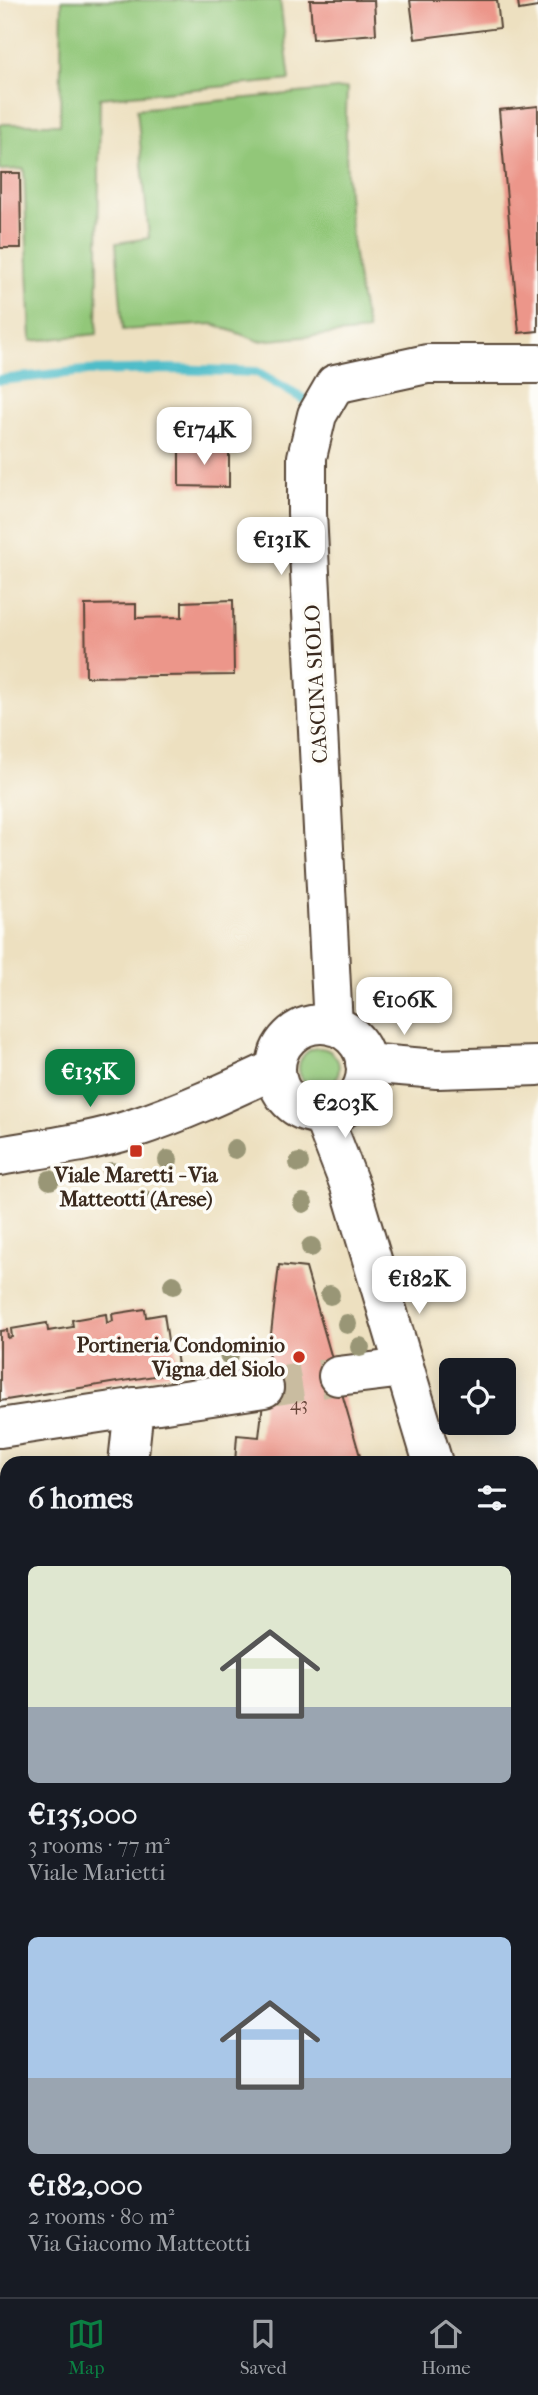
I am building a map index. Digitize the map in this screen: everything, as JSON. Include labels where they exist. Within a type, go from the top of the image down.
[{"type":"street","name":"CASCINA SIOLO","points":[[333,1026],[307,513],[307,457],[317,415],[335,384],[427,364],[538,364]]},
{"type":"street","points":[[431,1456],[350,1185],[349,1093],[361,1050],[354,1039],[333,1026],[317,1024],[303,1028],[282,1046],[279,1082],[299,1109],[349,1093],[437,1069],[538,1066]]},
{"type":"street","points":[[0,1156],[76,1143],[129,1130],[279,1082]]},
{"type":"street","points":[[338,1376],[404,1367]]},
{"type":"street","points":[[0,1428],[264,1388]]},
{"type":"street","points":[[129,1456],[134,1407]]},
{"type":"green space","points":[[62,0],[280,0],[290,80],[100,98],[97,334],[31,341],[24,169],[0,170],[0,124],[60,124]]},
{"type":"green space","points":[[347,88],[349,211],[368,331],[259,341],[213,324],[123,330],[116,243],[149,238],[137,109]]},
{"type":"green space","points":[[319,1048],[333,1054],[339,1068],[333,1082],[319,1088],[305,1082],[299,1068],[305,1054]]},
{"type":"building","points":[[310,0],[374,0],[376,34],[313,39]]},
{"type":"building","points":[[410,0],[497,0],[500,28],[415,39]]},
{"type":"building","points":[[518,0],[538,0],[538,7],[519,10]]},
{"type":"building","points":[[538,106],[538,331],[519,333],[499,110]]},
{"type":"building","points":[[0,173],[20,173],[21,248],[0,248]]},
{"type":"building","points":[[179,446],[229,448],[229,487],[179,486]]},
{"type":"building","points":[[233,600],[234,675],[86,677],[85,605],[136,604],[136,618],[182,617],[182,602]]},
{"type":"building","points":[[279,1265],[306,1268],[360,1456],[236,1456],[237,1435],[259,1437]]},
{"type":"building","points":[[145,1309],[146,1317],[164,1314],[169,1347],[175,1345],[179,1372],[0,1401],[0,1331],[7,1330],[8,1338],[12,1337],[11,1329],[47,1323],[48,1331],[73,1327],[72,1320],[106,1314],[107,1323],[113,1321],[112,1314]]},
{"type":"waterway","points":[[0,380],[85,371],[171,369],[257,372],[307,401]]},
{"type":"tunnel","points":[[264,1388],[338,1376]]},
{"type":"place","name":"Viale Maretti - Via Matteotti (Arese)","points":[[136,1151]]},
{"type":"place","name":"Portineria Condominio Vigna del Siolo","points":[[299,1357]]}]
